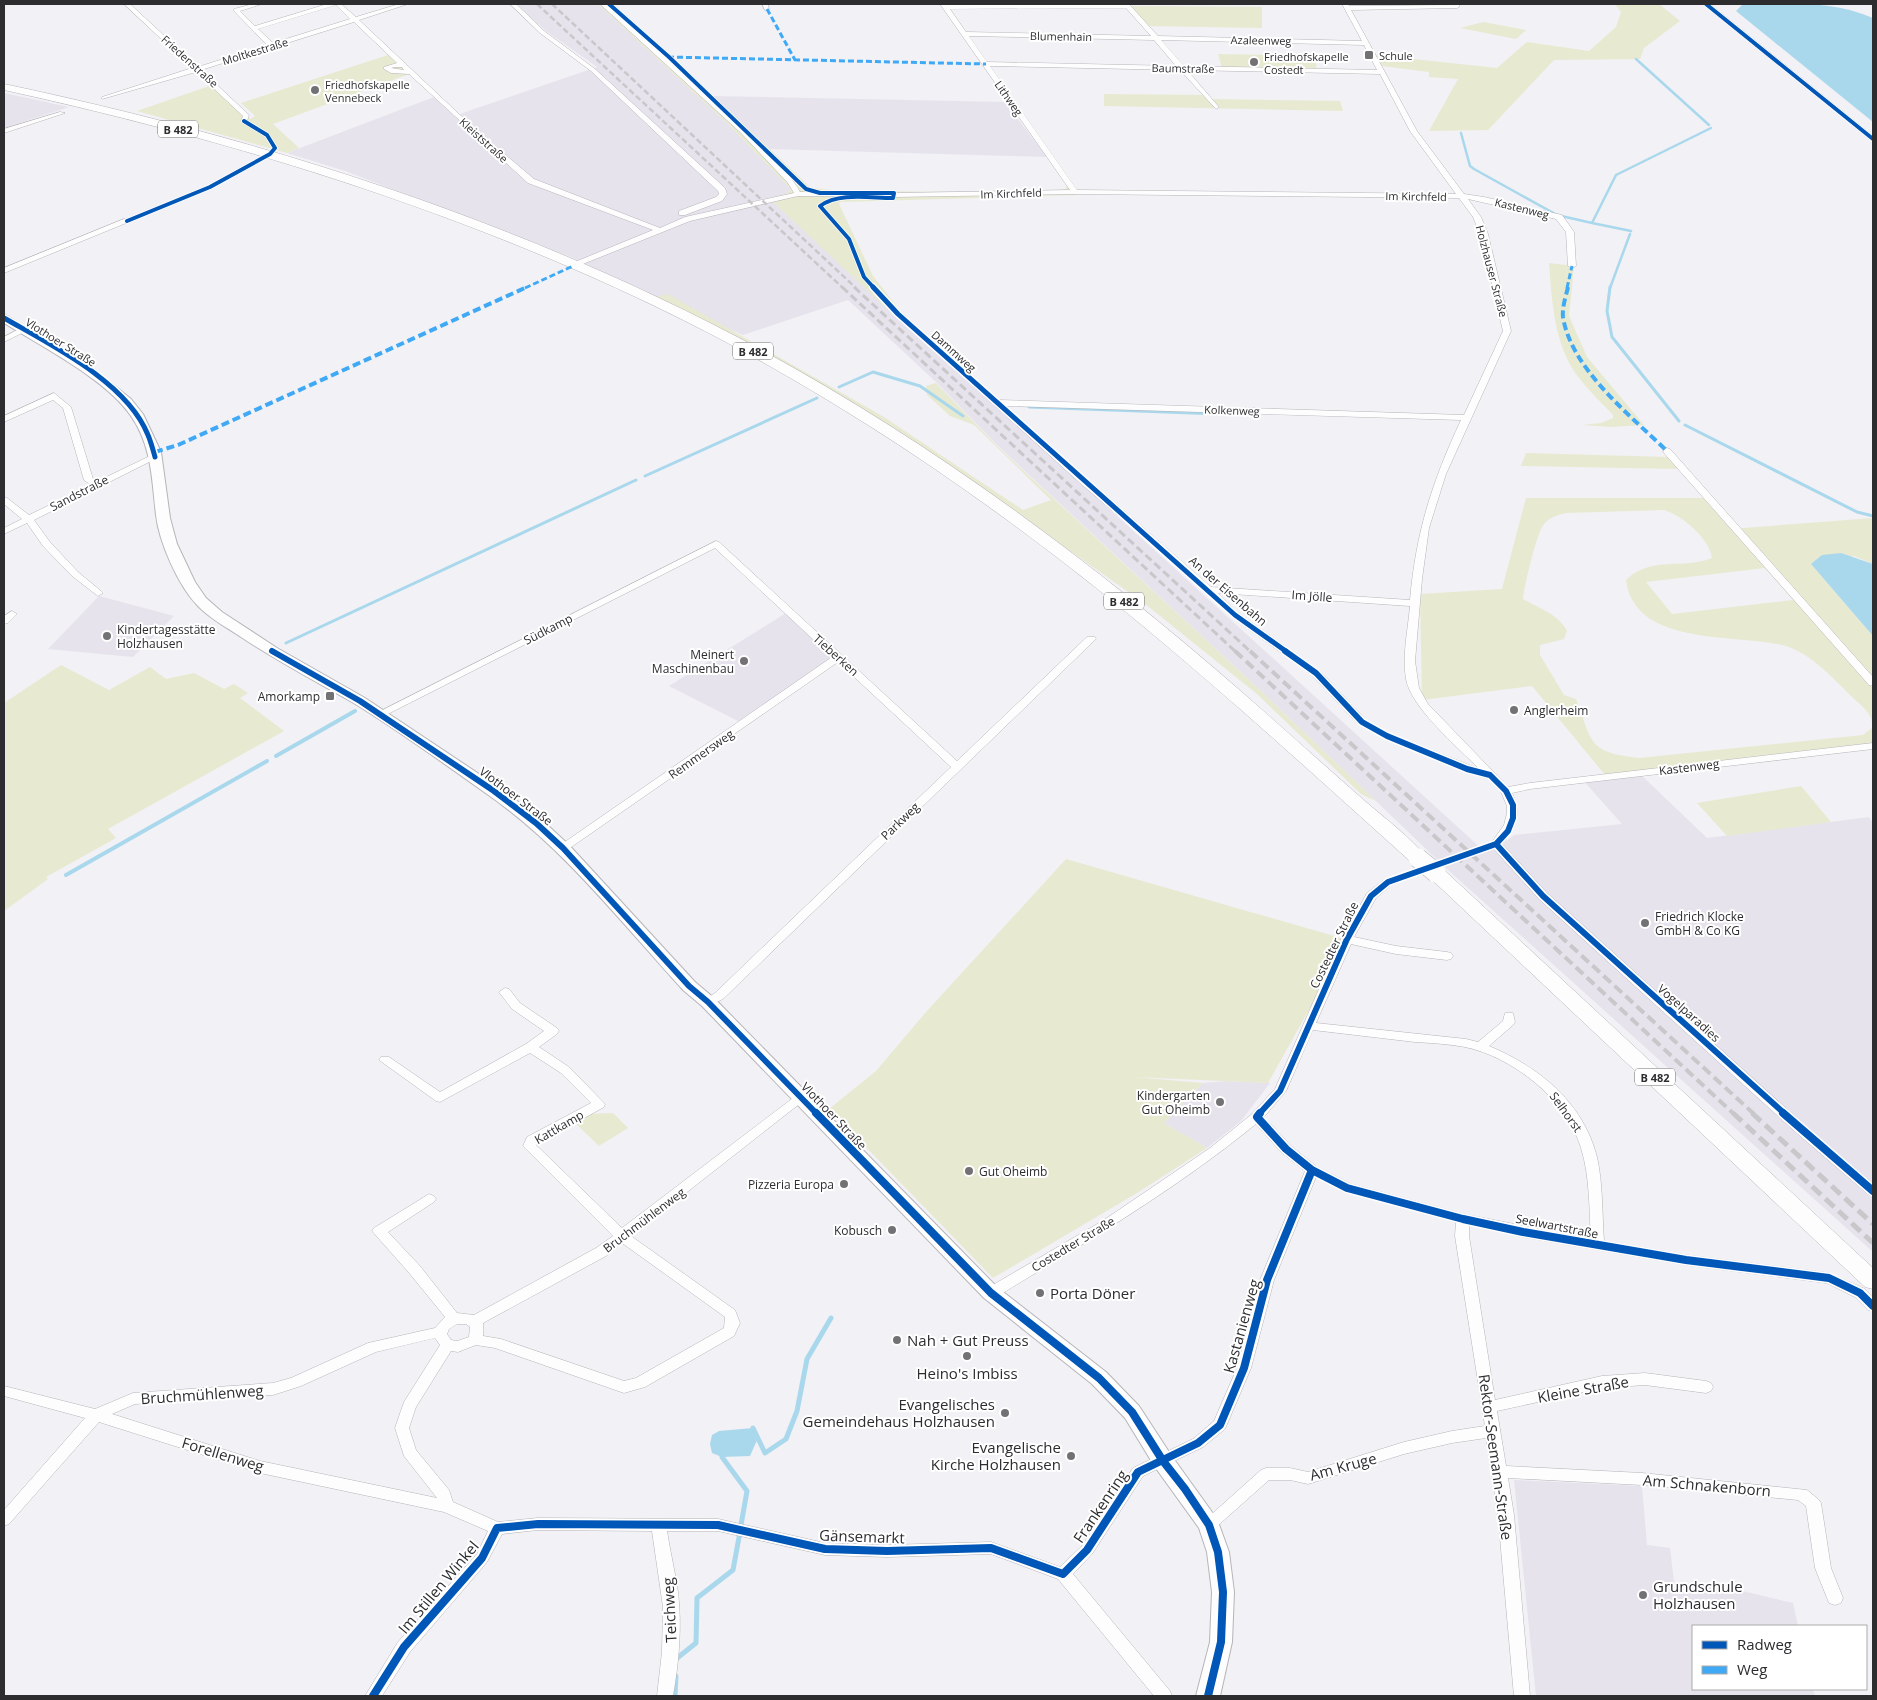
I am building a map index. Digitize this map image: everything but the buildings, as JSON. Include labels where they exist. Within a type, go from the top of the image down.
[{"type":"main road","name":"B 482","points":[[4,87],[120,113],[256,150],[350,180],[500,235],[627,289],[753,352],[886,431],[1019,520],[1151,623],[1436,874],[1873,1281]]},
{"type":"street","name":"Friedenstraße","points":[[127,4],[247,116],[244,121]]},
{"type":"street","points":[[229,4],[272,46]]},
{"type":"street","points":[[236,10],[259,4]]},
{"type":"street","points":[[254,28],[333,4]]},
{"type":"street","name":"Kleiststraße","points":[[338,4],[474,131],[537,185],[659,230]]},
{"type":"street","name":"Moltkestraße","points":[[104,98],[405,4]]},
{"type":"street","points":[[513,4],[542,32],[593,70],[722,190],[722,196],[715,201],[650,227]]},
{"type":"street","points":[[602,4],[663,56],[724,114],[796,187],[798,194]]},
{"type":"street","points":[[1706,4],[1873,139]]},
{"type":"street","points":[[944,6],[1127,5],[1216,107]]},
{"type":"street","name":"Lithweg","points":[[944,6],[1075,192]]},
{"type":"street","points":[[1346,6],[1457,6]]},
{"type":"street","name":"Holzhauser Straße","points":[[1346,6],[1419,140],[1462,196],[1477,218],[1484,234],[1507,331],[1467,418]]},
{"type":"street","name":"Blumenhain","points":[[965,34],[1156,38]]},
{"type":"street","name":"Azaleenweg","points":[[1156,38],[1365,43]]},
{"type":"street","name":"Baumstraße","points":[[986,64],[1381,72]]},
{"type":"street","points":[[405,65],[393,65],[386,68],[391,71],[412,72]]},
{"type":"street","points":[[4,131],[62,113]]},
{"type":"street","name":"Im Kirchfeld","points":[[573,266],[659,230],[707,213],[784,199],[798,194],[1075,192],[1462,196]]},
{"type":"street","name":"Kastenweg","points":[[1462,196],[1484,199],[1559,217],[1570,232],[1572,266]]},
{"type":"street","points":[[4,271],[127,221]]},
{"type":"street","name":"Dammweg","points":[[898,314],[997,403]]},
{"type":"street","name":"Vlothoer Straße","points":[[4,318],[90,372],[127,402],[139,417],[148,432],[156,457],[163,518],[170,544],[188,582],[200,600],[217,615],[272,650],[380,714],[494,791],[536,823],[563,848],[682,978],[708,1002],[991,1293],[1099,1378],[1132,1412],[1163,1461],[1185,1489],[1209,1525],[1218,1552],[1223,1592],[1221,1642],[1208,1696]]},
{"type":"street","points":[[4,340],[24,330]]},
{"type":"street","points":[[4,419],[54,396],[67,408],[89,480],[96,484]]},
{"type":"street","name":"Kolkenweg","points":[[997,403],[1467,418]]},
{"type":"street","name":"An der Eisenbahn","points":[[997,403],[1253,630],[1316,673],[1362,722],[1387,736],[1467,769],[1490,775]]},
{"type":"street","points":[[1467,418],[1433,499],[1417,564],[1410,672],[1414,694],[1506,791],[1513,805],[1513,818],[1508,831],[1496,844]]},
{"type":"street","points":[[1667,451],[1873,683]]},
{"type":"street","name":"Sandstraße","points":[[4,531],[96,484],[156,457]]},
{"type":"street","points":[[4,500],[28,519],[46,544],[75,574],[98,593]]},
{"type":"street","name":"Südkamp","points":[[380,714],[716,544]]},
{"type":"street","name":"Tieberken","points":[[716,544],[957,767]]},
{"type":"street","name":"Im Jölle","points":[[1209,590],[1414,603]]},
{"type":"street","points":[[4,622],[12,614]]},
{"type":"street","name":"Parkweg","points":[[708,1002],[719,996],[1091,639]]},
{"type":"street","name":"Remmersweg","points":[[563,848],[838,658]]},
{"type":"street","name":"Kastenweg","points":[[1506,791],[1530,786],[1873,746]]},
{"type":"street","name":"Costedter Straße","points":[[991,1293],[1109,1223],[1215,1151],[1257,1117],[1280,1091],[1347,939],[1371,896],[1388,882],[1496,844]]},
{"type":"street","name":"Vogelparadies","points":[[1496,844],[1544,896],[1804,1132],[1873,1191]]},
{"type":"street","name":"Costedter Straße","points":[[1347,939],[1396,950],[1447,956]]},
{"type":"street","points":[[385,1060],[440,1098],[530,1047],[553,1031],[516,1006],[505,992]]},
{"type":"street","points":[[1480,1047],[1509,1022],[1510,1016]]},
{"type":"street","name":"Selhorst","points":[[1309,1026],[1450,1041],[1480,1047],[1526,1070],[1547,1087],[1578,1126],[1591,1162],[1598,1245]]},
{"type":"street","name":"Kattkamp","points":[[530,1047],[565,1070],[599,1104],[532,1140],[529,1146],[623,1237]]},
{"type":"street","name":"Bruchmühlenweg","points":[[474,1322],[576,1267],[623,1237],[801,1098]]},
{"type":"street","name":"Seelwartstraße","points":[[1257,1117],[1286,1150],[1312,1170],[1347,1188],[1463,1219],[1598,1245],[1686,1260],[1829,1278],[1860,1293],[1873,1306]]},
{"type":"street","name":"Kastanienweg","points":[[1163,1461],[1198,1443],[1220,1425],[1244,1368],[1267,1280],[1312,1170]]},
{"type":"street","points":[[429,1199],[378,1231],[415,1270],[454,1319]]},
{"type":"street","name":"Rektor-Seemann-Straße","points":[[1463,1219],[1462,1236],[1500,1472],[1517,1622],[1522,1696]]},
{"type":"street","points":[[443,1338],[458,1347],[475,1340],[496,1344],[624,1387],[640,1383],[729,1332],[733,1319],[730,1314],[623,1237]]},
{"type":"street","points":[[475,1340],[478,1329],[474,1322],[465,1318],[454,1319],[445,1324],[443,1338],[413,1399],[402,1428],[409,1452],[444,1494],[446,1506],[497,1528],[538,1524],[659,1525]]},
{"type":"street","name":"Bruchmühlenweg","points":[[4,1520],[96,1415],[133,1399],[273,1388],[296,1382],[373,1347],[443,1338]]},
{"type":"street","name":"Kleine Straße","points":[[1490,1407],[1602,1382],[1645,1379],[1706,1387]]},
{"type":"street","name":"Forellenweg","points":[[4,1391],[96,1415],[260,1467],[446,1506]]},
{"type":"street","name":"Am Kruge","points":[[1209,1525],[1266,1474],[1290,1474],[1308,1478],[1404,1448],[1452,1437],[1493,1431]]},
{"type":"street","name":"Frankenring","points":[[1063,1574],[1087,1550],[1138,1472],[1163,1461]]},
{"type":"street","name":"Am Schnakenborn","points":[[1500,1472],[1642,1479],[1802,1494],[1813,1503],[1823,1568],[1834,1598]]},
{"type":"street","name":"Gänsemarkt","points":[[659,1525],[718,1525],[825,1549],[887,1551],[991,1548],[1063,1574]]},
{"type":"street","name":"Teichweg","points":[[659,1525],[668,1579],[672,1620],[670,1664],[665,1696]]},
{"type":"street","name":"Im Stillen Winkel","points":[[373,1696],[404,1647],[482,1558],[497,1528]]},
{"type":"street","points":[[1063,1574],[1164,1696]]},
{"type":"shaded area","points":[[515,4],[598,4],[729,125],[791,189],[786,194],[769,198],[1484,851],[1500,846],[1514,835],[1622,824],[1581,778],[1638,772],[1707,838],[1869,817],[1873,823],[1873,1252],[1448,870],[1262,692],[997,445],[937,383],[848,300],[743,335],[655,297],[573,258],[345,171],[287,153],[434,97],[454,116],[597,67],[546,31]]},
{"type":"shaded area","points":[[4,93],[69,107],[4,128]]},
{"type":"shaded area","points":[[712,96],[1005,102],[1047,157],[769,149]]},
{"type":"shaded area","name":"Kindertagesstätte Holzhausen","points":[[99,596],[174,616],[133,657],[48,649]]},
{"type":"shaded area","points":[[786,613],[833,657],[742,723],[669,686]]},
{"type":"shaded area","name":"Kindergarten Gut Oheimb","points":[[1227,1081],[1270,1083],[1241,1121],[1207,1148],[1164,1123],[1203,1083]]},
{"type":"shaded area","name":"Grundschule Holzhausen","points":[[1514,1480],[1642,1486],[1647,1545],[1670,1548],[1674,1582],[1726,1587],[1793,1603],[1798,1625],[1692,1625],[1692,1690],[1813,1690],[1815,1696],[1536,1696]]},
{"type":"green space","points":[[598,4],[610,4],[670,55],[811,188],[843,191],[971,192],[1058,190],[1065,189],[1068,185],[1077,195],[840,202],[839,204],[873,276],[902,313],[885,307],[769,198],[786,194],[791,189],[729,125]]},
{"type":"green space","points":[[1615,4],[1659,4],[1680,21],[1644,48],[1640,59],[1554,60],[1488,130],[1429,131],[1458,79],[1429,77],[1429,72],[1382,66],[1376,55],[1497,68],[1527,42],[1589,51],[1616,27],[1621,12]]},
{"type":"green space","points":[[1130,6],[1262,7],[1262,28],[1145,26]]},
{"type":"green space","points":[[1483,22],[1526,30],[1516,39],[1460,28]]},
{"type":"green space","points":[[1218,54],[1315,56],[1317,71],[1222,68]]},
{"type":"green space","points":[[388,55],[409,74],[273,124],[299,148],[287,153],[137,111],[212,85],[250,119],[255,116],[241,103]]},
{"type":"green space","points":[[1104,94],[1206,95],[1209,99],[1340,101],[1343,111],[1104,106]]},
{"type":"green space","points":[[1549,263],[1574,266],[1569,316],[1587,357],[1644,425],[1611,427],[1582,425],[1601,423],[1613,418],[1613,415],[1579,378],[1564,352],[1553,308]]},
{"type":"green space","points":[[668,294],[884,417],[1023,510],[1051,500],[974,425],[950,416],[927,395],[926,386],[936,383],[997,446],[1262,692],[1376,801],[1361,794],[1257,694],[1144,603],[877,419],[655,297]]},
{"type":"green space","points":[[1526,453],[1668,457],[1679,469],[1521,466]]},
{"type":"green space","points":[[1526,498],[1703,498],[1731,529],[1873,518],[1873,564],[1854,556],[1811,564],[1873,636],[1873,745],[1605,775],[1532,686],[1422,700],[1420,594],[1502,589]],"holes":[[[1664,510],[1687,522],[1706,543],[1712,558],[1690,563],[1657,565],[1636,572],[1626,580],[1633,602],[1648,617],[1668,627],[1691,634],[1765,642],[1786,646],[1804,654],[1821,667],[1861,705],[1871,718],[1872,728],[1863,735],[1639,758],[1610,753],[1601,749],[1595,743],[1590,736],[1576,699],[1564,695],[1540,655],[1540,645],[1564,639],[1567,631],[1554,616],[1523,599],[1534,551],[1544,524],[1549,519],[1559,515],[1566,513]],[[1765,568],[1793,600],[1672,614],[1646,582]]]},
{"type":"green space","points":[[61,665],[109,690],[150,667],[166,679],[194,673],[224,689],[234,684],[248,693],[240,698],[284,731],[108,829],[116,838],[46,877],[48,879],[4,911],[4,703]]},
{"type":"green space","points":[[1801,786],[1831,822],[1727,836],[1697,803]]},
{"type":"green space","points":[[1066,859],[1348,940],[1268,1083],[1133,1077],[1203,1083],[1164,1123],[1207,1148],[1137,1193],[993,1278],[829,1109],[876,1071],[926,1012]]},
{"type":"green space","points":[[613,1113],[628,1128],[599,1146],[574,1122],[588,1114]]},
{"type":"water","points":[[1743,4],[1809,4],[1841,8],[1873,18],[1873,122],[1736,11]]},
{"type":"water","points":[[1841,553],[1873,564],[1873,636],[1811,564],[1822,555]]},
{"type":"water","points":[[753,1428],[758,1438],[750,1456],[722,1457],[712,1453],[710,1444],[712,1435],[719,1431]]},
{"type":"waterway","points":[[1636,59],[1709,125]]},
{"type":"waterway","points":[[1592,223],[1616,175],[1711,128]]},
{"type":"waterway","points":[[1461,133],[1470,166],[1474,169],[1557,215],[1592,223]]},
{"type":"waterway","points":[[1592,223],[1631,231]]},
{"type":"waterway","points":[[1610,288],[1630,234]]},
{"type":"waterway","points":[[1610,287],[1607,311],[1612,337],[1679,421]]},
{"type":"waterway","points":[[839,387],[873,372],[920,386],[963,416]]},
{"type":"waterway","points":[[645,476],[817,398]]},
{"type":"waterway","points":[[1029,407],[1220,414]]},
{"type":"waterway","points":[[1685,425],[1857,512],[1873,516]]},
{"type":"waterway","points":[[286,643],[636,480]]},
{"type":"waterway","points":[[276,756],[355,711]]},
{"type":"waterway","points":[[66,875],[267,761]]},
{"type":"waterway","points":[[753,1428],[765,1453],[786,1439],[797,1411],[807,1359],[831,1318]]},
{"type":"waterway","points":[[722,1457],[747,1491],[741,1525]]},
{"type":"waterway","points":[[676,1659],[696,1643],[697,1598],[733,1570],[740,1532]]},
{"type":"waterway","points":[[675,1696],[676,1676]]},
{"type":"railway","points":[[537,4],[843,288]]},
{"type":"railway","points":[[552,4],[856,288]]},
{"type":"railway","points":[[842,287],[1236,652]]},
{"type":"railway","points":[[854,287],[1251,652]]},
{"type":"railway","points":[[1235,651],[1734,1114]]},
{"type":"railway","points":[[1250,651],[1754,1114]]},
{"type":"railway","points":[[1733,1113],[1873,1243]]},
{"type":"railway","points":[[1752,1113],[1873,1224]]},
{"type":"marked path","points":[[767,9],[795,60]]},
{"type":"marked path","points":[[668,57],[986,64]]},
{"type":"marked path","points":[[155,452],[178,445],[573,266]]},
{"type":"marked path","points":[[1572,266],[1563,315],[1567,333],[1576,352],[1604,389],[1667,451]]},
{"type":"cycle path","points":[[609,4],[669,57],[806,189],[820,193],[894,193],[893,198],[843,198],[825,202],[820,206],[849,239],[864,277],[898,314],[1083,481],[1176,560],[1235,615],[1316,673],[1362,722],[1387,736],[1467,769],[1490,775],[1506,791],[1513,805],[1513,818],[1508,831],[1496,844],[1388,882],[1371,896],[1347,939],[1280,1091],[1257,1117],[1286,1149],[1312,1170],[1347,1188],[1463,1219],[1523,1232],[1686,1260],[1829,1278],[1860,1293],[1873,1306]]},
{"type":"cycle path","points":[[1706,4],[1873,139]]},
{"type":"cycle path","points":[[127,221],[210,187],[270,154],[275,148],[267,135],[244,121]]},
{"type":"cycle path","points":[[4,318],[71,358],[116,393],[135,412],[148,434],[155,457]]},
{"type":"cycle path","points":[[272,651],[360,701],[494,791],[536,823],[563,848],[689,986],[708,1002],[991,1293],[1099,1378],[1132,1412],[1163,1461],[1185,1489],[1209,1525],[1218,1552],[1223,1592],[1221,1642],[1208,1696]]},
{"type":"cycle path","points":[[1496,844],[1543,896],[1804,1132],[1873,1191]]},
{"type":"cycle path","points":[[373,1696],[404,1647],[482,1558],[497,1528],[538,1524],[718,1525],[825,1549],[887,1551],[991,1548],[1063,1574],[1087,1550],[1138,1472],[1198,1443],[1220,1425],[1244,1368],[1267,1280],[1312,1170]]},
{"type":"place","name":"Schule","points":[[1369,55]]},
{"type":"place","name":"Friedhofskapelle Costedt","points":[[1254,62]]},
{"type":"place","name":"Friedhofskapelle Vennebeck","points":[[315,90]]},
{"type":"place","name":"Kindertagesstätte Holzhausen","points":[[107,636]]},
{"type":"place","name":"Meinert Maschinenbau","points":[[744,661]]},
{"type":"place","name":"Amorkamp","points":[[330,696]]},
{"type":"place","name":"Anglerheim","points":[[1514,710]]},
{"type":"place","name":"Friedrich Klocke GmbH & Co KG","points":[[1645,923]]},
{"type":"place","name":"Kindergarten Gut Oheimb","points":[[1220,1102]]},
{"type":"place","name":"Gut Oheimb","points":[[969,1171]]},
{"type":"place","name":"Pizzeria Europa","points":[[844,1184]]},
{"type":"place","name":"Kobusch","points":[[892,1230]]},
{"type":"place","name":"Porta Döner","points":[[1040,1293]]},
{"type":"place","name":"Nah + Gut Preuss","points":[[897,1340]]},
{"type":"place","name":"Heino's Imbiss","points":[[967,1356]]},
{"type":"place","name":"Evangelisches Gemeindehaus Holzhausen","points":[[1005,1413]]},
{"type":"place","name":"Evangelische Kirche Holzhausen","points":[[1071,1456]]},
{"type":"place","name":"Grundschule Holzhausen","points":[[1643,1595]]}]
